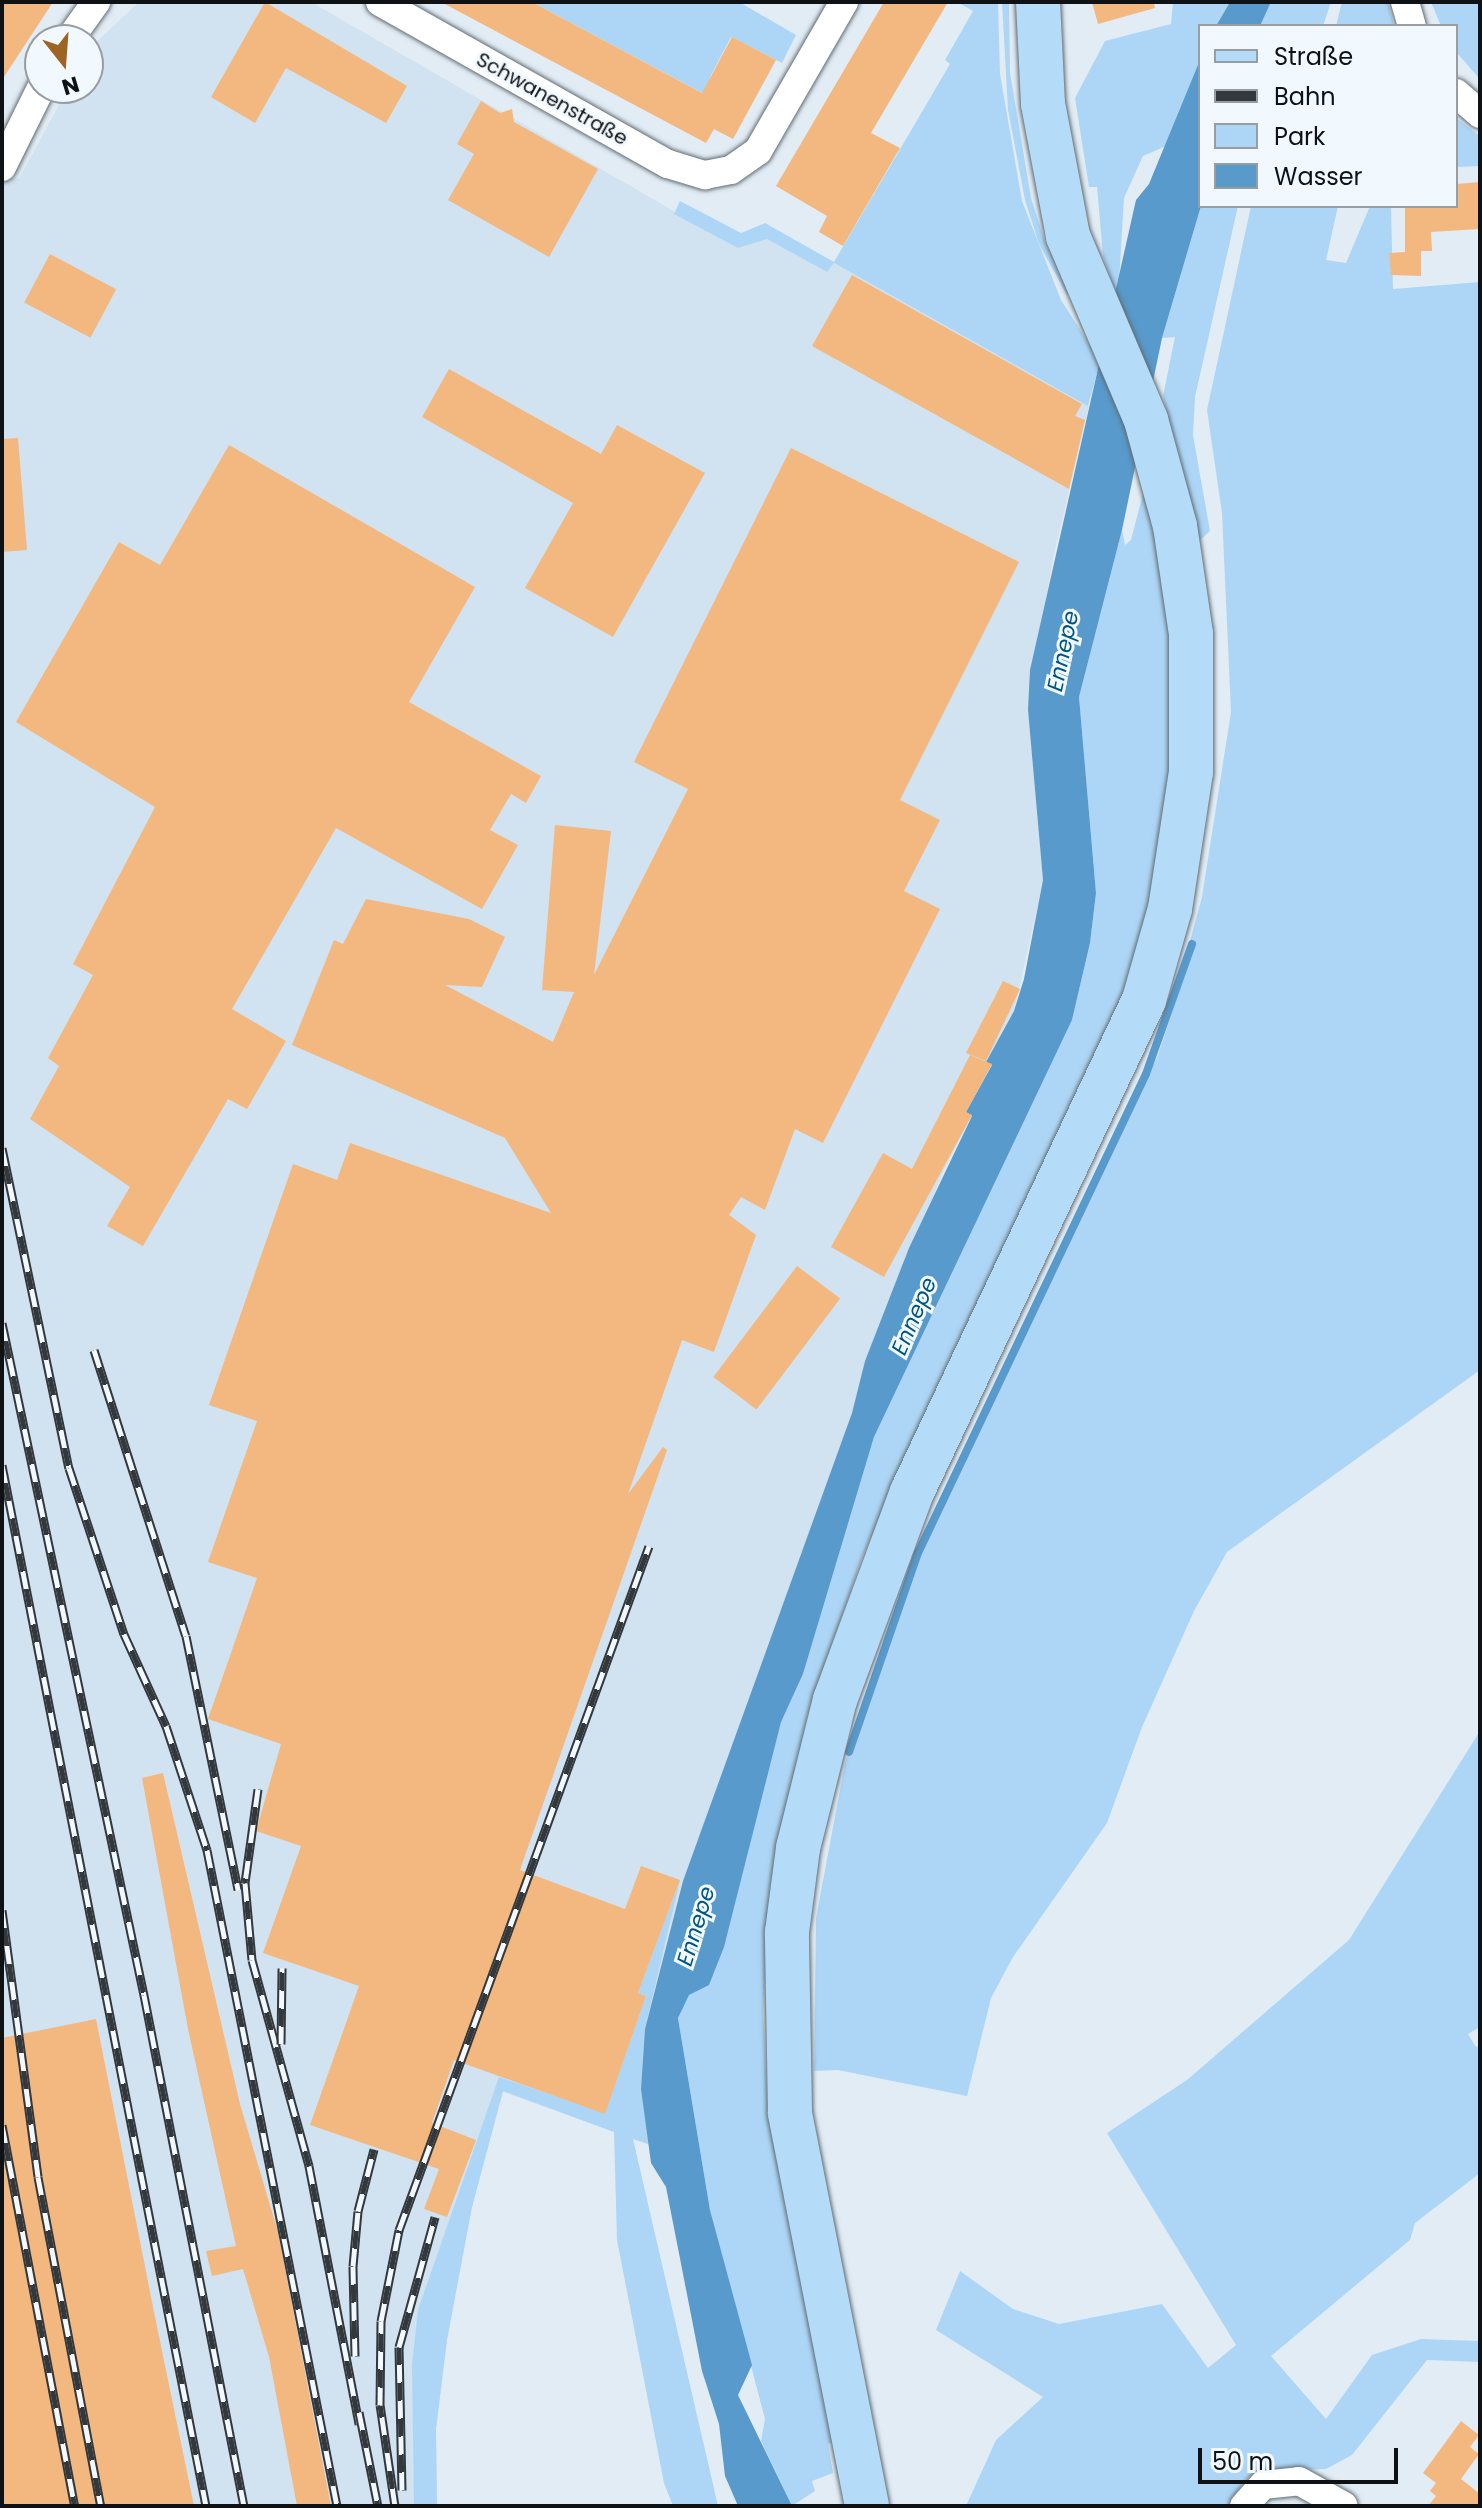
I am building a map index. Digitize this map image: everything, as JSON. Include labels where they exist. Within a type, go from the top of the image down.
[{"type":"main road","points":[[867,2506],[790,2112],[787,1932],[798,1848],[835,1700],[912,1492],[1126,1047],[1160,947],[1178,866],[1191,772],[1191,634],[1175,526],[1146,420],[1068,236],[1041,80],[1038,2]]},
{"type":"street","points":[[80,24],[96,2]]},
{"type":"street","name":"Schwanenstraße","points":[[380,2],[668,164],[705,175],[731,170],[767,140],[844,2]]},
{"type":"street","points":[[1405,2],[1411,24]]},
{"type":"street","points":[[1458,95],[1480,114]]},
{"type":"street","points":[[2,167],[33,104]]},
{"type":"street","points":[[1244,2506],[1263,2485],[1299,2481],[1344,2506]]},
{"type":"shaded area","points":[[139,2],[311,2],[738,248],[767,239],[827,272],[834,263],[1089,406],[1053,558],[1028,710],[1043,880],[1014,1011],[986,1061],[992,1064],[966,1112],[972,1115],[943,1172],[865,1361],[852,1413],[683,1881],[645,2029],[651,2145],[503,2092],[472,2207],[447,2340],[436,2429],[437,2506],[2,2506],[2,175],[19,179],[59,104],[104,104],[104,35]]},
{"type":"green space","points":[[532,2],[739,2],[796,35],[782,63],[731,37],[710,77],[710,97]]},
{"type":"green space","points":[[998,2],[1000,74],[1022,201],[1061,300],[1100,361],[1088,406],[834,263],[827,272],[767,239],[738,248],[674,214],[680,201],[741,233],[765,223],[834,262],[950,64],[945,60],[973,11],[959,3]]},
{"type":"green space","points":[[1002,2],[1009,2],[1010,73],[1031,198],[1045,242],[1072,293],[1067,295],[1039,244],[1025,200],[1008,110]]},
{"type":"green space","points":[[1173,2],[1230,2],[1217,24],[1198,24],[1198,65],[1166,146],[1143,156],[1124,198],[1118,298],[1103,256],[1097,187],[1089,187],[1075,98],[1105,41],[1171,24]]},
{"type":"green space","points":[[1271,2],[1331,2],[1324,24],[1261,24]]},
{"type":"green space","points":[[1342,2],[1388,2],[1394,24],[1336,24]]},
{"type":"green space","points":[[1431,2],[1480,2],[1480,79],[1458,54],[1458,24],[1440,24]]},
{"type":"green space","points":[[1458,120],[1480,136],[1480,166],[1458,167]]},
{"type":"green space","points":[[1200,208],[1238,208],[1195,397],[1193,435],[1210,531],[1199,541],[1163,396],[1175,337],[1162,338]]},
{"type":"green space","points":[[1251,208],[1338,208],[1326,260],[1346,263],[1369,208],[1391,208],[1393,289],[1480,282],[1480,1370],[1227,1552],[1194,1611],[1142,1727],[1107,1823],[1013,1957],[991,1998],[967,2096],[838,2070],[814,2071],[816,1918],[845,1763],[920,1554],[1158,1055],[1195,943],[1190,941],[1202,897],[1231,712],[1222,513],[1207,410]]},
{"type":"green space","points":[[1144,490],[1168,599],[1174,599],[1169,794],[1140,946],[1106,1040],[956,1347],[862,1557],[807,1718],[771,1882],[763,2012],[768,2113],[833,2442],[828,2444],[833,2473],[812,2481],[815,2491],[792,2506],[761,2441],[765,2419],[710,2210],[678,2018],[746,1848],[781,1721],[803,1674],[874,1437],[1072,1020],[1090,943],[1096,893],[1079,697],[1122,530],[1125,545],[1131,540]]},
{"type":"green space","points":[[1480,1731],[1480,2027],[1468,2034],[1476,2047],[1480,2045],[1480,2173],[1415,2223],[1410,2240],[1271,2356],[1326,2419],[1372,2355],[1421,2339],[1480,2341],[1480,2362],[1427,2360],[1352,2455],[1326,2469],[1263,2471],[1246,2479],[1228,2506],[966,2506],[996,2440],[1043,2397],[936,2330],[960,2271],[1013,2309],[1059,2324],[1162,2304],[1208,2368],[1236,2345],[1107,2133],[1187,2080],[1349,1940]]},
{"type":"green space","points":[[680,1880],[645,2029],[641,2089],[651,2145],[633,2139],[718,2506],[673,2506],[664,2483],[617,2240],[614,2132],[503,2091],[472,2207],[447,2340],[436,2429],[437,2506],[414,2506],[412,2365],[418,2310],[499,2077],[605,2113],[646,1996],[638,1993]]},
{"type":"water","points":[[1230,2],[1271,2],[1261,24],[1217,24]]},
{"type":"water","name":"Ennepe","points":[[1198,65],[1198,208],[1200,208],[1162,338],[1122,530],[1079,697],[1096,893],[1090,943],[1072,1020],[874,1437],[803,1674],[781,1722],[724,1947],[709,1985],[689,1995],[678,2018],[710,2210],[752,2365],[738,2395],[792,2506],[738,2506],[725,2476],[719,2424],[702,2371],[666,2187],[651,2163],[641,2089],[645,2029],[683,1881],[852,1413],[865,1361],[909,1248],[972,1116],[966,1112],[992,1065],[986,1062],[1014,1011],[1024,979],[1043,880],[1028,710],[1030,670],[1136,200],[1149,184]]},
{"type":"building","points":[[2,2],[53,2],[39,24],[24,24],[24,46],[2,80]]},
{"type":"building","points":[[265,2],[407,86],[386,123],[286,68],[255,123],[211,97]]},
{"type":"building","points":[[441,2],[532,2],[702,93],[732,37],[776,60],[733,139],[714,129],[706,143]]},
{"type":"building","points":[[884,2],[948,2],[871,133],[900,148],[843,246],[819,232],[827,216],[776,186]]},
{"type":"building","points":[[1092,2],[1154,2],[1155,8],[1098,24]]},
{"type":"building","points":[[481,101],[500,113],[512,109],[514,122],[598,169],[549,257],[448,200],[474,154],[457,144]]},
{"type":"building","points":[[1480,182],[1480,229],[1431,232],[1432,251],[1421,251],[1421,276],[1391,275],[1389,253],[1405,252],[1405,208],[1458,208],[1458,184]]},
{"type":"building","points":[[50,254],[116,289],[90,338],[24,303]]},
{"type":"building","points":[[852,275],[1082,404],[1075,416],[1085,420],[1069,489],[812,346]]},
{"type":"building","points":[[449,369],[601,454],[617,425],[705,473],[613,637],[525,588],[573,503],[422,417]]},
{"type":"building","points":[[18,438],[27,550],[2,552],[2,439]]},
{"type":"building","points":[[229,445],[475,587],[409,702],[541,776],[526,803],[511,794],[490,830],[518,845],[482,909],[336,828],[232,1009],[286,1041],[247,1109],[228,1099],[143,1246],[107,1226],[130,1187],[30,1119],[59,1066],[48,1058],[93,975],[73,964],[155,807],[16,722],[119,542],[160,565]]},
{"type":"building","points":[[791,448],[1019,562],[900,800],[940,820],[904,891],[940,909],[823,1143],[795,1129],[765,1210],[741,1197],[729,1215],[756,1235],[714,1352],[682,1340],[628,1494],[663,1447],[667,1450],[520,1870],[625,1909],[641,1866],[680,1880],[638,1993],[646,1996],[605,2114],[454,2060],[432,2123],[476,2140],[447,2217],[424,2209],[439,2169],[310,2125],[359,1986],[263,1953],[301,1846],[256,1831],[281,1744],[208,1719],[257,1578],[208,1562],[257,1421],[209,1405],[293,1164],[337,1180],[350,1143],[551,1213],[505,1138],[292,1045],[334,940],[343,944],[366,899],[469,919],[505,937],[482,987],[445,985],[553,1042],[574,992],[542,990],[555,825],[611,831],[594,975],[688,789],[634,762]]},
{"type":"building","points":[[1003,981],[1020,989],[986,1061],[966,1053]]},
{"type":"building","points":[[970,1055],[992,1064],[966,1112],[972,1115],[884,1277],[831,1247],[883,1153],[912,1169]]},
{"type":"building","points":[[797,1266],[840,1298],[756,1410],[713,1377]]},
{"type":"building","points":[[163,1773],[240,2104],[278,2232],[331,2506],[297,2506],[269,2357],[243,2269],[212,2276],[206,2251],[236,2246],[188,2029],[142,1778]]},
{"type":"building","points":[[96,2019],[194,2506],[2,2506],[2,2038]]},
{"type":"building","points":[[1461,2421],[1479,2435],[1470,2447],[1479,2454],[1461,2479],[1480,2494],[1480,2506],[1428,2506],[1436,2496],[1430,2491],[1436,2483],[1423,2473]]},
{"type":"waterway","points":[[849,1752],[918,1553],[1146,1074],[1192,944]]},
{"type":"railway","points":[[2,1148],[69,1468],[124,1634],[166,1726],[207,1850],[337,2506]]},
{"type":"railway","points":[[2,1323],[144,1995],[244,2506]]},
{"type":"railway","points":[[94,1350],[186,1636],[238,1890]]},
{"type":"railway","points":[[2,1465],[206,2506]]},
{"type":"railway","points":[[395,2506],[380,2405],[381,2321],[399,2230],[649,1546]]},
{"type":"railway","points":[[258,1789],[245,1883],[252,1960],[309,2166],[359,2424]]},
{"type":"railway","points":[[2,1910],[38,2177],[101,2506]]},
{"type":"railway","points":[[281,2044],[282,1968]]},
{"type":"railway","points":[[2,2125],[75,2506]]},
{"type":"railway","points":[[355,2356],[353,2266],[358,2211],[374,2149]]},
{"type":"railway","points":[[402,2490],[399,2347],[435,2217]]},
{"type":"railway","points":[[359,2412],[378,2506]]}]
